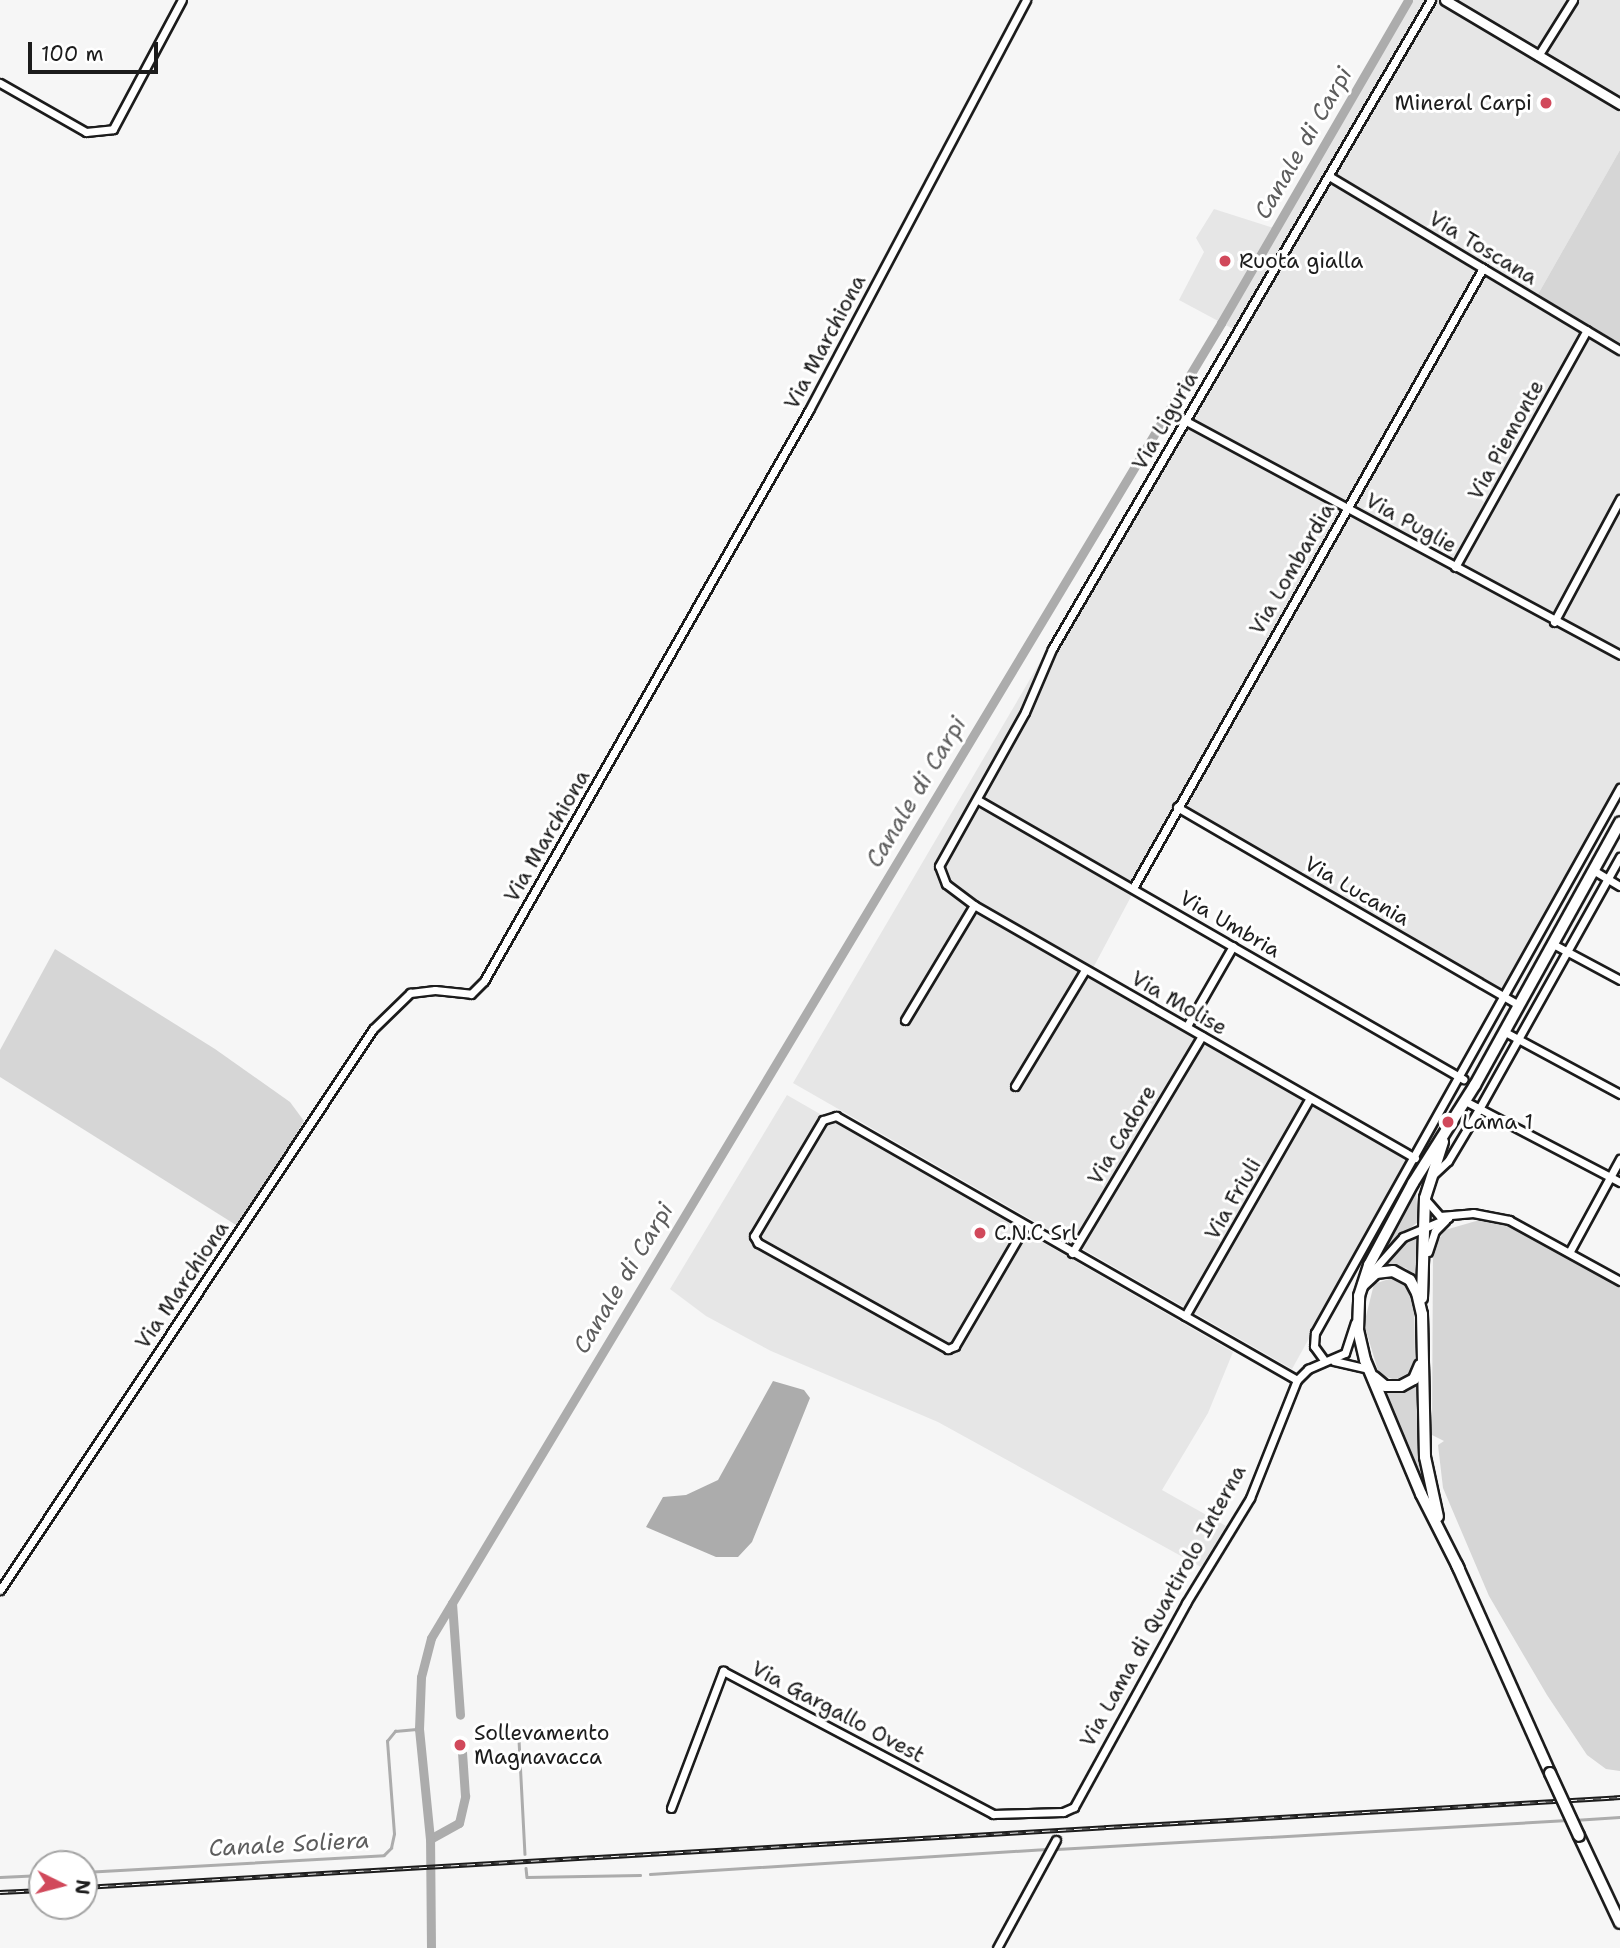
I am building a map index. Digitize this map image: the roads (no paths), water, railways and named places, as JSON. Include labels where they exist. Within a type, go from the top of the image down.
[{"type":"main road","points":[[1620,822],[1505,1032],[1445,1136],[1413,1183],[1362,1287],[1357,1313],[1369,1370],[1421,1494],[1459,1569],[1620,1923]]},
{"type":"main road","points":[[1445,1136],[1424,1198],[1422,1357],[1429,1486],[1459,1569]]},
{"type":"main road","points":[[1362,1287],[1376,1273],[1401,1274],[1416,1289],[1422,1310]]},
{"type":"main road","points":[[1369,1370],[1385,1386],[1403,1385],[1416,1376],[1422,1357]]},
{"type":"street","points":[[0,83],[86,132],[113,130],[182,0]]},
{"type":"street","name":"Via Marchiona","points":[[0,1590],[373,1030],[410,993],[435,990],[471,994],[484,981],[809,410],[1026,0]]},
{"type":"street","name":"Via Liguria","points":[[939,866],[978,800],[1052,649],[1431,0]]},
{"type":"street","points":[[1445,0],[1620,104]]},
{"type":"street","points":[[1538,56],[1573,0]]},
{"type":"street","name":"Via Toscana","points":[[1329,176],[1620,350]]},
{"type":"street","name":"Via Lombardia","points":[[1133,888],[1483,268]]},
{"type":"street","name":"Via Piemonte","points":[[1455,567],[1587,330]]},
{"type":"street","name":"Via Puglie","points":[[1185,421],[1554,622],[1620,655]]},
{"type":"street","points":[[1554,622],[1620,499]]},
{"type":"street","points":[[1369,1370],[1327,1360],[1314,1346],[1315,1333],[1462,1078],[1620,788]]},
{"type":"street","name":"Via Umbria","points":[[978,800],[1462,1078]]},
{"type":"street","name":"Via Lucania","points":[[1177,807],[1519,1005]]},
{"type":"street","points":[[1430,1177],[1448,1161],[1479,1109],[1620,857]]},
{"type":"street","name":"Via Molise","points":[[939,866],[946,884],[974,905],[1415,1158]]},
{"type":"street","points":[[1593,870],[1620,886]]},
{"type":"street","points":[[905,1020],[974,905]]},
{"type":"street","points":[[1553,944],[1620,981]]},
{"type":"street","points":[[1187,1026],[1233,946]]},
{"type":"street","points":[[1015,1086],[1085,970]]},
{"type":"street","points":[[1505,1032],[1620,1094]]},
{"type":"street","name":"Via Cadore","points":[[1072,1252],[1202,1036]]},
{"type":"street","name":"Via Friuli","points":[[1185,1316],[1310,1098]]},
{"type":"street","points":[[1465,1101],[1620,1182]]},
{"type":"street","points":[[1025,1226],[955,1346],[948,1349],[770,1250],[754,1236],[830,1115],[1297,1380],[1348,1349],[1357,1313]]},
{"type":"street","points":[[1570,1251],[1620,1159]]},
{"type":"street","points":[[1424,1198],[1438,1215],[1473,1213],[1509,1220],[1570,1251],[1620,1281]]},
{"type":"street","points":[[1362,1287],[1387,1250],[1422,1225],[1458,1215]]},
{"type":"street","points":[[1422,1310],[1431,1237],[1439,1226],[1458,1215]]},
{"type":"street","name":"Via Lama di Quartirolo Interna","points":[[1074,1807],[1186,1603],[1251,1498],[1297,1380]]},
{"type":"street","name":"Via Gargallo Ovest","points":[[671,1808],[723,1671],[993,1814],[1063,1812],[1074,1807]]},
{"type":"street","points":[[997,1948],[1056,1840]]},
{"type":"waterway","name":"Canale di Carpi","points":[[431,1948],[430,1839],[419,1729],[421,1677],[431,1638],[1221,323],[1408,0]]},
{"type":"waterway","name":"Canale di Carpi","points":[[452,1603],[460,1715]]},
{"type":"waterway","name":"Canale Soliera","points":[[98,1871],[384,1855],[391,1848],[394,1834],[387,1741],[395,1731],[419,1729]]},
{"type":"waterway","points":[[519,1740],[525,1854]]},
{"type":"waterway","name":"Canale di Carpi","points":[[430,1839],[459,1823],[465,1796],[462,1752]]},
{"type":"waterway","points":[[1574,1820],[1620,1817]]},
{"type":"waterway","points":[[1057,1849],[1567,1820]]},
{"type":"waterway","points":[[650,1874],[1046,1849]]},
{"type":"waterway","points":[[526,1868],[527,1877],[640,1875]]},
{"type":"waterway","name":"Canale Soliera","points":[[0,1877],[28,1876]]},
{"type":"railway","points":[[98,1886],[1620,1797]]},
{"type":"railway","points":[[0,1892],[28,1891]]},
{"type":"place","name":"Mineral Carpi","points":[[1546,103]]},
{"type":"place","name":"Ruota gialla","points":[[1225,261]]},
{"type":"place","name":"Lama 1","points":[[1448,1122]]},
{"type":"place","name":"C.N.C Srl","points":[[980,1233]]},
{"type":"place","name":"Sollevamento Magnavacca","points":[[460,1745]]}]
